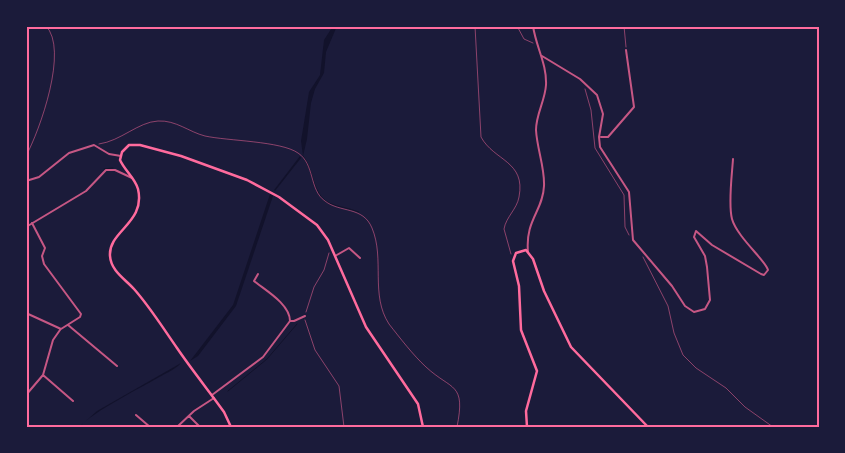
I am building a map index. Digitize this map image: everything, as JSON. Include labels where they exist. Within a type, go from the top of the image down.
[{"type":"main road","points":[[231,427],[213,397],[139,295],[116,271],[111,262],[110,252],[113,244],[135,216],[140,203],[138,188],[133,178],[122,165],[121,156],[126,146],[140,144],[181,156],[246,180],[279,197],[321,229],[330,244],[366,326],[418,404],[423,427]]},
{"type":"main road","points":[[527,427],[526,411],[537,371],[521,330],[519,286],[514,258],[521,250],[528,252],[533,259],[544,291],[567,341],[648,427]]},
{"type":"street","points":[[528,252],[527,232],[541,200],[544,187],[536,130],[546,85],[542,56],[536,44],[533,26]]},
{"type":"street","points":[[599,137],[608,137],[634,107],[626,50]]},
{"type":"street","points":[[542,56],[580,79],[597,95],[603,114],[599,137],[603,153],[629,192],[633,240],[639,249],[648,256],[685,306],[694,312],[705,309],[710,300],[706,261],[694,237],[696,231],[712,245],[761,274],[767,273],[768,267],[749,247],[732,219],[733,159]]},
{"type":"street","points":[[26,181],[38,177],[69,153],[94,145],[109,154],[121,156]]},
{"type":"street","points":[[26,227],[86,191],[106,170],[115,170],[133,178]]},
{"type":"street","points":[[26,396],[42,375],[53,340],[61,329],[80,317],[80,312],[44,264],[42,256],[45,248],[32,222]]},
{"type":"street","points":[[335,256],[349,248],[360,258]]},
{"type":"street","points":[[177,427],[265,355],[290,320],[290,315],[279,301],[254,281],[258,274]]},
{"type":"street","points":[[26,313],[61,329]]},
{"type":"street","points":[[290,320],[294,321],[305,316]]},
{"type":"street","points":[[68,325],[117,366]]},
{"type":"street","points":[[42,375],[73,401]]},
{"type":"street","points":[[136,415],[150,427]]},
{"type":"street","points":[[189,416],[200,427]]},
{"type":"path","points":[[26,156],[47,104],[48,89],[53,80],[53,37],[46,26]]},
{"type":"path","points":[[475,26],[481,137],[490,148],[513,167],[520,185],[518,200],[505,225],[504,232],[508,250],[514,258]]},
{"type":"path","points":[[516,26],[526,42],[536,44]]},
{"type":"path","points":[[624,26],[626,50]]},
{"type":"path","points":[[582,84],[588,94],[595,148],[624,195],[625,230],[633,240]]},
{"type":"path","points":[[94,145],[122,138],[141,126],[160,121],[177,124],[204,136],[280,147],[295,151],[302,156],[308,165],[321,198],[333,206],[358,212],[371,226],[378,255],[379,290],[384,314],[395,332],[420,361],[455,389],[460,406],[457,427]]},
{"type":"path","points":[[330,244],[328,261],[314,287],[305,316],[316,350],[339,386],[344,427]]},
{"type":"path","points":[[643,257],[668,306],[674,333],[683,355],[696,368],[726,388],[744,407],[773,427]]},
{"type":"shaded area","points":[[333,26],[337,26],[326,52],[324,73],[315,89],[311,103],[303,156],[301,141],[309,92],[320,75],[324,40]]},
{"type":"shaded area","points":[[300,156],[301,158],[275,191],[274,190]]},
{"type":"shaded area","points":[[270,194],[273,196],[236,306],[198,356],[190,361],[233,305]]},
{"type":"shaded area","points":[[181,363],[171,371],[106,407],[79,427],[97,411]]},
{"type":"waterway","points":[[303,156],[316,188],[323,199],[329,203],[359,212]]},
{"type":"waterway","points":[[104,169],[113,168]]},
{"type":"waterway","points":[[228,391],[267,359],[297,324]]}]
